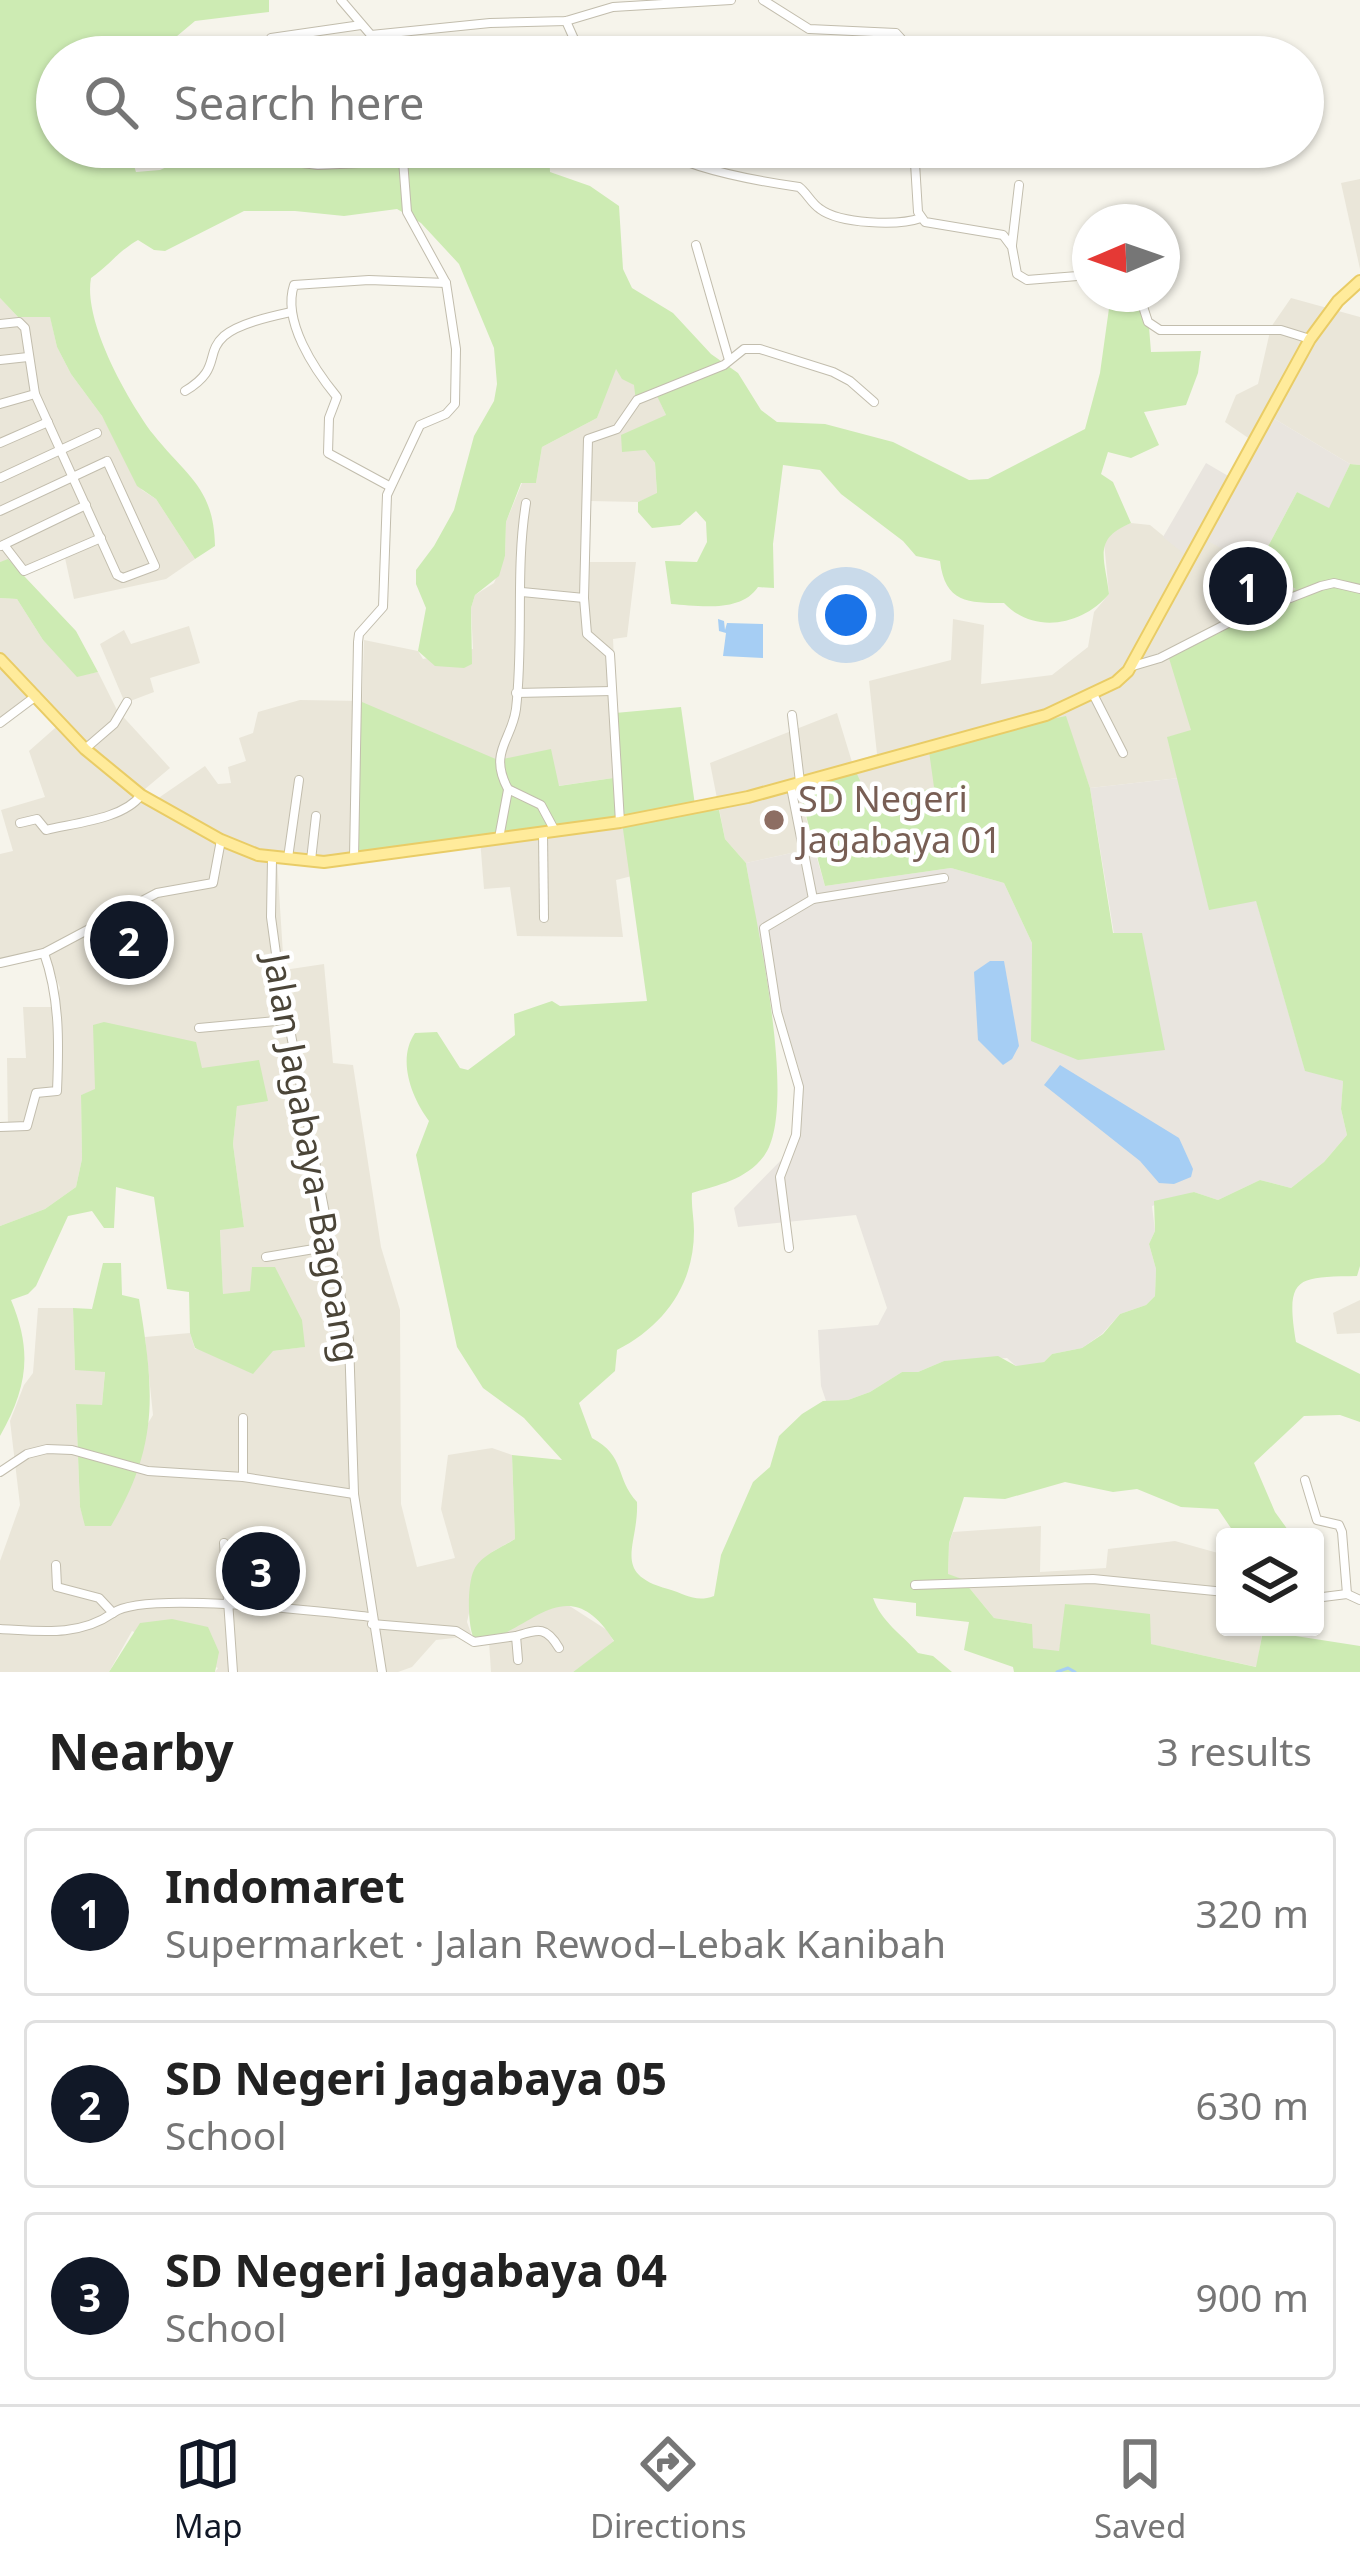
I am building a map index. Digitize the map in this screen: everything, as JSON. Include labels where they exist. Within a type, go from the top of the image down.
[{"type":"main road","points":[[2,666],[85,749],[141,795],[221,840],[272,859],[310,862],[620,823],[796,785],[1030,720],[1116,682],[1133,666],[1310,339],[1338,301],[1360,281]]},
{"type":"street","points":[[340,0],[371,35],[490,22],[566,21],[613,8],[731,0]]},
{"type":"street","points":[[763,0],[809,29],[899,36]]},
{"type":"street","points":[[566,21],[573,36]]},
{"type":"street","points":[[285,36],[362,25]]},
{"type":"street","points":[[354,859],[358,642],[359,634],[383,607],[389,486],[420,425],[446,414],[455,404],[456,349],[446,283],[407,212],[404,168]]},
{"type":"street","points":[[715,168],[799,187],[833,215],[890,224],[921,218]]},
{"type":"street","points":[[916,168],[925,222],[996,231],[1012,247],[1021,278],[1072,275]]},
{"type":"street","points":[[1012,247],[1018,185]]},
{"type":"street","points":[[696,245],[729,360]]},
{"type":"street","points":[[389,486],[328,453],[329,418],[337,397],[291,312],[294,285],[369,280],[446,283]]},
{"type":"street","points":[[184,392],[206,376],[227,333],[291,312]]},
{"type":"street","points":[[1145,312],[1148,322],[1160,330],[1280,331],[1310,339]]},
{"type":"street","points":[[0,324],[22,324],[35,394],[73,476],[86,506],[120,577],[155,566],[111,463],[103,462],[73,476],[0,511]]},
{"type":"street","points":[[620,823],[610,654],[587,634],[588,440],[617,429],[637,400],[751,348],[850,381],[874,402]]},
{"type":"street","points":[[0,360],[29,357]]},
{"type":"street","points":[[0,404],[35,394]]},
{"type":"street","points":[[0,443],[48,422]]},
{"type":"street","points":[[0,478],[98,433]]},
{"type":"street","points":[[499,838],[508,789],[501,746],[513,723],[526,503]]},
{"type":"street","points":[[86,506],[2,546],[24,571],[101,538]]},
{"type":"street","points":[[1133,666],[1321,586],[1334,583],[1360,589]]},
{"type":"street","points":[[522,592],[584,598]]},
{"type":"street","points":[[516,693],[612,691]]},
{"type":"street","points":[[1093,694],[1123,753]]},
{"type":"street","points":[[0,723],[36,697]]},
{"type":"street","points":[[85,749],[114,724],[127,702]]},
{"type":"street","points":[[792,715],[796,785],[813,899]]},
{"type":"street","points":[[288,860],[299,780]]},
{"type":"street","points":[[508,789],[541,805],[549,831],[544,918]]},
{"type":"street","points":[[20,823],[38,819],[46,830],[120,810],[141,795]]},
{"type":"street","points":[[310,862],[316,816]]},
{"type":"street","points":[[0,962],[44,952],[157,893],[213,884],[221,840]]},
{"type":"street","name":"Jalan Jagabaya–Bagoang","points":[[272,859],[272,917],[287,1020],[350,1356],[354,1494],[382,1672]]},
{"type":"street","points":[[789,1248],[780,1177],[796,1136],[799,1087],[777,1012],[764,928],[813,899],[944,878]]},
{"type":"street","points":[[0,1127],[27,1126],[36,1093],[57,1091],[55,988],[44,952]]},
{"type":"street","points":[[200,1028],[287,1020]]},
{"type":"street","points":[[266,1257],[332,1246]]},
{"type":"street","points":[[243,1418],[244,1477]]},
{"type":"street","points":[[0,1472],[27,1454],[72,1450],[148,1471],[244,1477],[354,1494]]},
{"type":"street","points":[[1304,1480],[1317,1520],[1339,1525],[1342,1532],[1347,1594]]},
{"type":"street","points":[[224,1543],[233,1672]]},
{"type":"street","points":[[56,1565],[57,1587],[99,1598],[112,1613]]},
{"type":"street","points":[[915,1585],[1094,1579],[1216,1591]]},
{"type":"street","points":[[1324,1597],[1347,1594],[1360,1600]]},
{"type":"street","points":[[0,1629],[60,1632],[89,1626],[125,1606],[227,1606],[456,1631],[474,1642],[543,1629],[559,1648]]},
{"type":"street","points":[[516,1636],[518,1660]]},
{"type":"shaded area","points":[[1360,179],[1360,269],[1341,183]]},
{"type":"shaded area","points":[[0,298],[18,317],[50,316],[57,347],[71,374],[102,416],[142,490],[156,499],[195,559],[166,579],[74,599],[65,558],[24,576],[8,560],[0,562]]},
{"type":"shaded area","points":[[1291,298],[1360,317],[1360,465],[1350,464],[1273,418],[1257,444],[1225,422],[1236,395],[1258,384],[1271,327]]},
{"type":"shaded area","points":[[615,368],[634,385],[657,395],[666,415],[645,450],[655,463],[657,494],[638,502],[590,501],[586,562],[636,562],[627,637],[613,639],[620,777],[558,786],[357,859],[277,860],[284,970],[324,964],[333,1063],[353,1065],[381,1247],[400,1310],[401,1504],[417,1567],[455,1558],[441,1509],[448,1455],[492,1448],[512,1455],[515,1539],[492,1552],[472,1600],[467,1622],[472,1636],[436,1640],[412,1667],[398,1672],[215,1672],[218,1668],[132,1631],[109,1672],[0,1672],[0,1561],[20,1505],[10,1421],[33,1373],[38,1308],[73,1308],[75,1369],[105,1371],[102,1405],[76,1405],[80,1507],[86,1526],[153,1415],[145,1337],[190,1333],[195,1349],[304,1347],[251,1291],[223,1295],[220,1229],[244,1227],[233,1144],[237,1106],[95,1090],[81,1095],[82,1159],[76,1187],[45,1209],[0,1226],[0,1131],[8,1130],[7,1058],[26,1058],[23,1007],[54,1007],[60,988],[49,959],[0,958],[0,854],[13,851],[1,810],[45,797],[29,751],[63,721],[40,696],[0,723],[0,598],[17,599],[43,640],[77,676],[98,672],[117,710],[170,768],[145,789],[157,799],[205,766],[218,784],[231,783],[228,767],[246,761],[239,738],[253,733],[258,712],[300,700],[362,701],[364,640],[418,651],[423,659],[473,649],[471,608],[475,595],[494,583],[505,556],[506,522],[522,483],[536,483],[542,447],[597,418]]},
{"type":"shaded area","points":[[1273,418],[1350,464],[1329,509],[1297,492],[1257,567],[1200,537],[1188,557],[1163,537],[1206,463],[1235,480]]},
{"type":"shaded area","points":[[1131,523],[1150,525],[1188,556],[1200,536],[1298,589],[1192,731],[1168,737],[1179,778],[1090,788],[1065,717],[929,744],[935,787],[871,807],[797,783],[814,848],[746,863],[725,839],[710,763],[837,713],[852,762],[877,754],[869,681],[951,660],[953,619],[984,625],[981,684],[1052,675],[1088,647],[1094,612],[1109,594],[1104,542],[1111,531]]},
{"type":"shaded area","points":[[189,626],[200,663],[150,678],[154,692],[125,703],[100,644],[124,630],[131,644]]},
{"type":"shaded area","points":[[1179,778],[1209,909],[1256,900],[1305,1070],[1343,1081],[1341,1109],[1347,1135],[1324,1162],[1291,1188],[1260,1180],[1218,1200],[1194,1192],[1152,1206],[1155,1231],[1149,1244],[1156,1269],[1155,1296],[1146,1305],[1120,1314],[1082,1348],[1052,1354],[1044,1362],[1027,1366],[1016,1366],[1007,1358],[944,1361],[918,1372],[902,1372],[848,1400],[826,1401],[818,1330],[878,1325],[887,1308],[856,1215],[738,1227],[734,1208],[791,1150],[799,1069],[764,967],[746,863],[814,848],[825,886],[951,868],[1004,883],[1032,943],[1031,1041],[1114,934],[1090,788]]},
{"type":"shaded area","points":[[622,821],[632,876],[616,880],[623,937],[517,936],[510,887],[484,889],[480,839]]},
{"type":"shaded area","points":[[1360,1300],[1360,1333],[1337,1334],[1333,1313]]},
{"type":"shaded area","points":[[1041,1526],[1040,1572],[1106,1568],[1108,1549],[1175,1541],[1216,1552],[1216,1636],[1262,1636],[1257,1667],[1150,1644],[1066,1604],[1059,1652],[1032,1648],[1032,1624],[994,1618],[962,1579],[948,1575],[953,1532]]},
{"type":"shaded area","points":[[568,1605],[607,1630],[614,1642],[573,1672],[491,1672],[489,1641],[518,1622]]},
{"type":"green space","points":[[0,0],[269,0],[269,12],[195,21],[177,36],[36,36],[36,168],[135,168],[136,172],[164,168],[550,168],[619,206],[623,269],[632,288],[673,313],[711,354],[738,373],[761,410],[777,422],[825,424],[893,442],[969,480],[988,479],[1085,429],[1100,373],[1108,312],[1143,312],[1151,352],[1201,351],[1186,405],[1144,412],[1159,445],[1131,458],[1108,452],[1101,474],[1113,482],[1131,523],[1106,543],[1109,594],[1086,613],[1058,622],[1029,619],[1004,603],[960,598],[947,585],[940,561],[916,556],[841,494],[820,470],[783,465],[773,544],[774,588],[758,587],[730,604],[671,604],[665,561],[697,562],[707,542],[706,522],[696,511],[680,525],[652,528],[638,512],[638,502],[657,493],[655,463],[645,450],[622,452],[621,435],[666,415],[657,396],[636,402],[634,385],[616,369],[597,418],[542,447],[536,483],[521,483],[506,522],[499,576],[475,595],[472,664],[464,668],[435,666],[418,651],[426,608],[416,570],[454,510],[474,436],[494,401],[494,348],[459,264],[421,223],[397,209],[344,216],[244,211],[165,251],[138,240],[91,278],[94,316],[120,381],[210,510],[215,546],[195,559],[156,499],[137,486],[102,416],[57,347],[50,317],[18,317],[0,298]]},
{"type":"green space","points":[[1350,464],[1360,465],[1360,1266],[1357,1276],[1308,1280],[1295,1292],[1292,1304],[1296,1342],[1360,1374],[1360,1422],[1340,1415],[1304,1416],[1254,1463],[1287,1528],[1231,1528],[1218,1509],[1181,1507],[1137,1489],[1113,1492],[1065,1482],[1005,1499],[964,1497],[949,1543],[948,1574],[962,1579],[994,1618],[1032,1624],[1033,1648],[1059,1651],[1065,1604],[1150,1614],[1151,1644],[1256,1667],[1262,1636],[1360,1646],[1360,1672],[1014,1672],[1013,1667],[964,1650],[969,1622],[916,1616],[916,1603],[873,1598],[887,1621],[918,1653],[933,1656],[952,1672],[573,1672],[614,1641],[596,1618],[579,1608],[562,1606],[493,1638],[475,1641],[469,1606],[474,1570],[515,1539],[512,1455],[562,1460],[524,1418],[483,1388],[457,1347],[416,1155],[429,1121],[408,1078],[407,1054],[415,1033],[437,1032],[460,1068],[468,1070],[515,1035],[514,1014],[552,1001],[560,1006],[647,1001],[622,822],[357,859],[356,718],[362,702],[498,760],[551,749],[559,786],[620,777],[615,713],[681,707],[696,812],[719,810],[725,839],[746,863],[772,1014],[774,1132],[764,1156],[749,1171],[692,1193],[693,1251],[682,1286],[649,1329],[617,1350],[615,1371],[579,1403],[592,1438],[610,1452],[637,1502],[633,1566],[650,1582],[707,1598],[714,1596],[721,1555],[753,1482],[770,1467],[779,1436],[802,1414],[823,1401],[848,1400],[902,1372],[918,1372],[944,1361],[998,1356],[1016,1366],[1082,1348],[1120,1314],[1146,1305],[1155,1296],[1156,1269],[1149,1244],[1155,1231],[1154,1201],[1194,1192],[1218,1200],[1260,1180],[1291,1188],[1324,1162],[1347,1135],[1341,1109],[1343,1081],[1305,1071],[1256,901],[1209,910],[1167,737],[1191,730],[1168,655],[1296,589],[1257,567],[1297,492],[1329,508]]},
{"type":"green space","points":[[8,559],[76,631],[98,672],[77,677],[43,640],[17,599],[0,598],[0,562]]},
{"type":"green space","points":[[1066,716],[1090,788],[1113,933],[1142,933],[1165,1050],[1078,1060],[1031,1041],[1032,943],[1004,883],[951,868],[825,886],[797,782],[852,763],[872,807],[934,787],[928,744]]},
{"type":"green space","points":[[104,1022],[196,1042],[202,1068],[259,1060],[268,1101],[237,1106],[233,1144],[244,1227],[220,1230],[223,1294],[250,1291],[252,1267],[275,1267],[302,1320],[305,1347],[273,1351],[253,1374],[195,1348],[189,1292],[167,1289],[154,1197],[116,1187],[114,1228],[104,1228],[92,1211],[68,1216],[36,1286],[11,1300],[22,1336],[24,1369],[0,1436],[0,1226],[45,1209],[76,1187],[82,1159],[81,1095],[95,1089],[93,1025]]},
{"type":"green space","points":[[103,1263],[121,1263],[122,1295],[139,1299],[148,1361],[149,1416],[138,1469],[111,1526],[85,1526],[76,1404],[102,1405],[105,1372],[75,1370],[73,1308],[92,1309]]},
{"type":"green space","points":[[172,1619],[208,1627],[219,1652],[215,1672],[109,1672],[140,1623]]},
{"type":"water","points":[[718,619],[724,621],[725,630],[727,623],[763,624],[763,658],[723,656],[726,633],[719,631]]},
{"type":"water","points":[[990,961],[1004,961],[1019,1046],[1003,1065],[978,1040],[974,972]]},
{"type":"water","points":[[1060,1065],[1179,1138],[1193,1169],[1191,1177],[1174,1184],[1159,1183],[1140,1161],[1044,1085]]},
{"type":"waterway","points":[[1057,1672],[1068,1668],[1075,1672]]},
{"type":"place","name":"Indomaret","points":[[1248,586]]},
{"type":"place","name":"SD Negeri Jagabaya 01","points":[[774,820]]},
{"type":"place","name":"SD Negeri Jagabaya 05","points":[[129,940]]},
{"type":"place","name":"SD Negeri Jagabaya 04","points":[[261,1571]]}]
